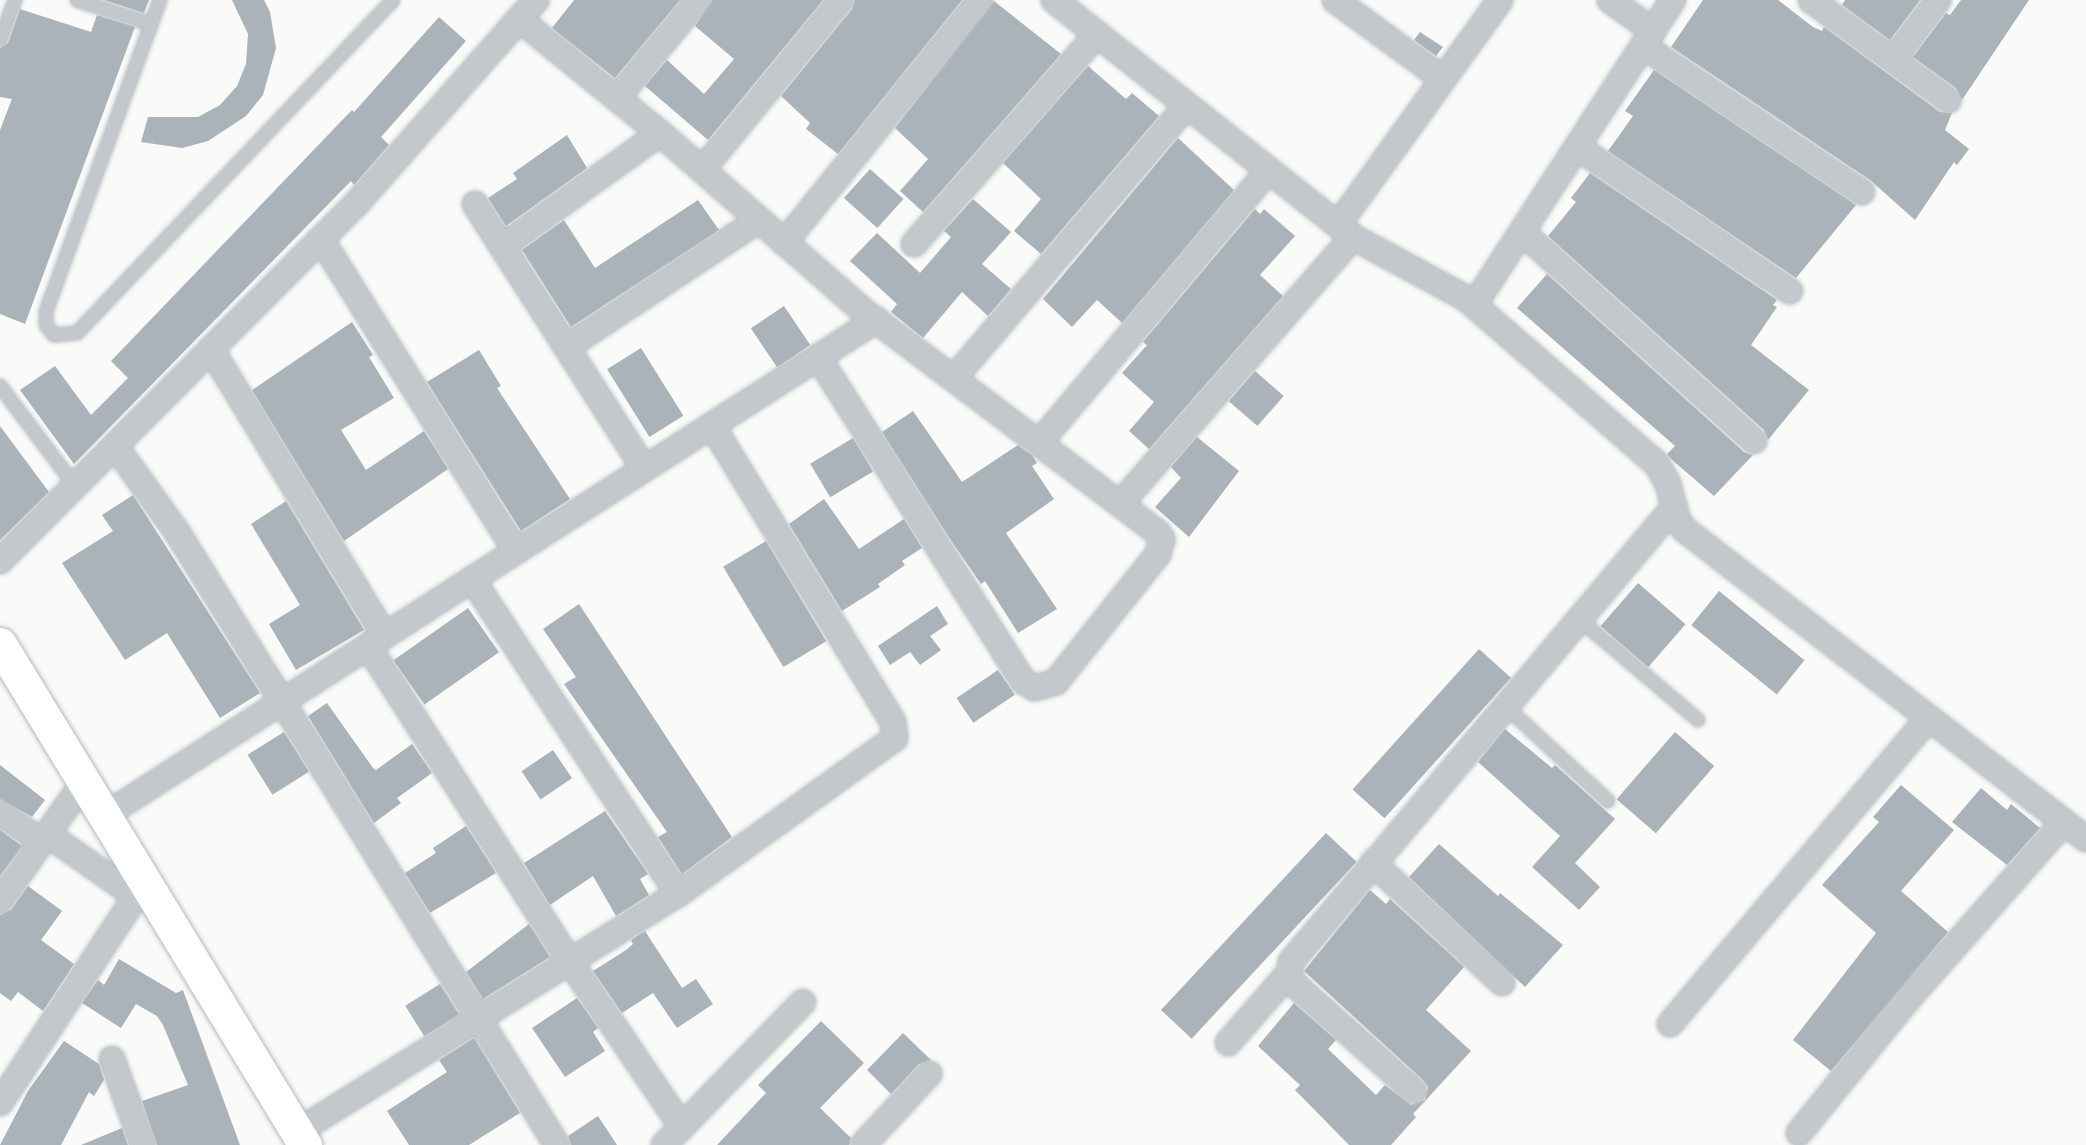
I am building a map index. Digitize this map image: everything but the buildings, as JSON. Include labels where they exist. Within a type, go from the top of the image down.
[{"type":"street","points":[[0,561],[321,239],[536,0]]},
{"type":"street","points":[[617,98],[698,0]]},
{"type":"street","points":[[702,170],[841,0]]},
{"type":"street","points":[[784,243],[980,0]]},
{"type":"street","points":[[1054,0],[1346,231],[1474,305],[1657,464],[1668,484],[1674,507],[1686,530],[2086,839]]},
{"type":"street","points":[[1335,0],[1443,79]]},
{"type":"street","points":[[1120,504],[1346,231],[1443,79],[1500,0]]},
{"type":"street","points":[[1610,0],[1648,38],[1862,192]]},
{"type":"street","points":[[1474,305],[1673,0]]},
{"type":"street","points":[[1893,60],[1938,0]]},
{"type":"street","points":[[1820,3],[1948,100]]},
{"type":"street","points":[[519,19],[660,133],[784,243],[876,320],[1157,532],[1162,547],[1056,681],[1035,688],[1023,681],[818,357]]},
{"type":"street","points":[[914,244],[1097,34]]},
{"type":"street","points":[[954,378],[1187,105]]},
{"type":"street","points":[[503,246],[660,133]]},
{"type":"street","points":[[1578,147],[1790,291]]},
{"type":"street","points":[[1039,443],[1269,170]]},
{"type":"street","points":[[475,204],[644,468]]},
{"type":"street","points":[[567,347],[759,220]]},
{"type":"street","points":[[1522,232],[1754,441]]},
{"type":"street","points":[[321,239],[516,551]]},
{"type":"street","points":[[105,816],[876,320]]},
{"type":"street","points":[[211,349],[376,641],[675,1138],[802,1002]]},
{"type":"street","points":[[0,644],[105,816],[140,889],[301,1138],[479,1020],[678,894],[890,745],[896,730],[712,425]]},
{"type":"street","points":[[115,446],[177,532],[280,703],[557,1145]]},
{"type":"street","points":[[1228,1043],[1289,973],[1297,953],[1674,507]]},
{"type":"street","points":[[472,579],[678,894]]},
{"type":"street","points":[[1670,1024],[1929,718]]},
{"type":"street","points":[[0,901],[84,782]]},
{"type":"street","points":[[0,813],[140,889]]},
{"type":"street","points":[[1798,1133],[1908,999],[2064,822]]},
{"type":"street","points":[[1373,863],[1502,983]]},
{"type":"street","points":[[0,1103],[140,889]]},
{"type":"street","points":[[1289,973],[1294,984],[1414,1091]]},
{"type":"street","points":[[112,1059],[143,1145]]},
{"type":"street","points":[[863,1145],[929,1074]]},
{"type":"lane","points":[[0,40],[15,0]]},
{"type":"lane","points":[[77,0],[151,24]]},
{"type":"lane","points":[[160,0],[46,312],[46,325],[54,335],[77,333],[393,0]]},
{"type":"lane","points":[[0,386],[75,486]]},
{"type":"lane","points":[[1579,619],[1698,720]]},
{"type":"lane","points":[[1505,706],[1608,801]]}]
